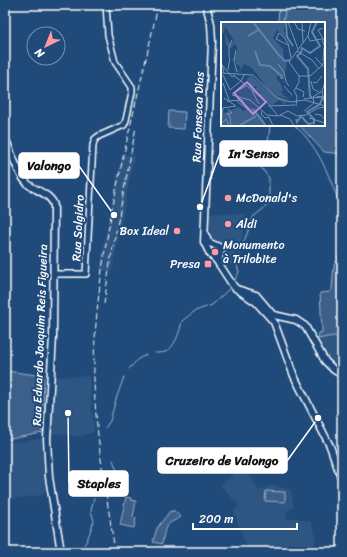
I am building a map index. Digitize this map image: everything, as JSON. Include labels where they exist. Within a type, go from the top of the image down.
[{"type":"main road","name":"Rua Fonseca Dias","points":[[206,5],[211,24],[212,41],[204,242],[211,255],[237,289],[256,302],[271,317]]},
{"type":"main road","name":"Rua Eduardo Joaquim Reis Figueira","points":[[5,138],[22,178],[28,184],[51,198],[54,203],[54,274],[47,454],[51,490],[62,552]]},
{"type":"main road","points":[[205,231],[208,242],[219,247],[221,250],[219,261],[220,265]]},
{"type":"main road","points":[[215,246],[210,249],[211,255],[216,257],[220,255]]},
{"type":"main road","points":[[237,289],[256,294],[271,317],[279,333],[294,376],[330,446],[342,480]]},
{"type":"main road","points":[[249,292],[250,296],[256,302]]},
{"type":"main road","points":[[271,317],[296,320],[305,326],[325,361],[334,370],[342,375]]},
{"type":"street","name":"Rua Solgidro","points":[[54,274],[86,274],[93,145],[95,139],[124,125],[132,92],[132,87],[117,65],[108,35],[106,5]]},
{"type":"shaded area","points":[[279,5],[342,5],[342,154],[324,152],[300,126],[325,126],[325,22],[278,22]]},
{"type":"shaded area","points":[[169,111],[185,112],[184,129],[168,128]]},
{"type":"shaded area","points":[[122,154],[134,156],[112,272],[100,270],[104,241]]},
{"type":"shaded area","points":[[209,213],[246,214],[246,224],[232,265],[223,264],[224,246],[218,241],[210,241],[211,232],[208,232]]},
{"type":"shaded area","points":[[342,255],[342,338],[333,336],[318,339],[319,333],[322,332],[320,293],[330,292],[332,289],[334,265],[339,259],[337,257]]},
{"type":"shaded area","points":[[333,336],[342,338],[342,371],[330,361],[318,342],[318,339]]},
{"type":"shaded area","points":[[7,371],[44,376],[42,433],[5,440],[5,374]]},
{"type":"shaded area","points":[[89,376],[94,432],[78,437],[63,434],[50,434],[54,379],[56,377]]},
{"type":"shaded area","points":[[42,439],[46,490],[44,494],[5,500],[5,443]]},
{"type":"shaded area","points":[[241,468],[247,471],[259,491],[272,485],[291,490],[294,508],[291,508],[286,513],[287,519],[296,518],[311,522],[317,538],[315,538],[314,552],[267,552],[265,550],[248,547],[244,541],[234,511],[239,505],[220,485]]},
{"type":"shaded area","points":[[266,491],[285,492],[285,502],[265,501]]},
{"type":"shaded area","points":[[126,497],[136,501],[133,517],[136,518],[134,528],[120,525]]},
{"type":"shaded area","points":[[173,510],[181,517],[171,522],[167,526],[162,544],[153,542],[157,528],[170,511],[172,512]]},
{"type":"waterway","points":[[283,22],[286,5]]},
{"type":"waterway","points":[[234,282],[239,272],[236,262],[253,217],[269,204],[269,178],[260,166],[268,144],[270,126]]},
{"type":"waterway","points":[[295,126],[311,143],[317,153],[328,175],[342,210]]},
{"type":"waterway","points":[[155,353],[169,350],[176,339],[182,321],[195,311],[212,305],[230,288]]},
{"type":"waterway","points":[[129,369],[138,359],[146,355]]},
{"type":"waterway","points":[[105,428],[110,421],[124,377]]},
{"type":"waterway","points":[[113,460],[117,471],[113,482]]},
{"type":"waterway","points":[[80,552],[87,540],[94,521],[91,511],[94,498]]},
{"type":"railway","points":[[115,552],[98,434],[94,386],[97,317],[109,227],[158,5]]},
{"type":"railway","points":[[104,304],[110,263],[136,127]]},
{"type":"place","name":"McDonald's","points":[[228,198]]},
{"type":"place","name":"In'Senso","points":[[200,207]]},
{"type":"place","name":"Valongo","points":[[114,215]]},
{"type":"place","name":"Aldi","points":[[228,224]]},
{"type":"place","name":"Box Ideal","points":[[177,231]]},
{"type":"place","name":"Monumento à Trilobite","points":[[215,252]]},
{"type":"place","name":"Presa","points":[[208,264]]},
{"type":"place","name":"Staples","points":[[68,413]]},
{"type":"place","name":"Cruzeiro de Valongo","points":[[318,418]]}]
